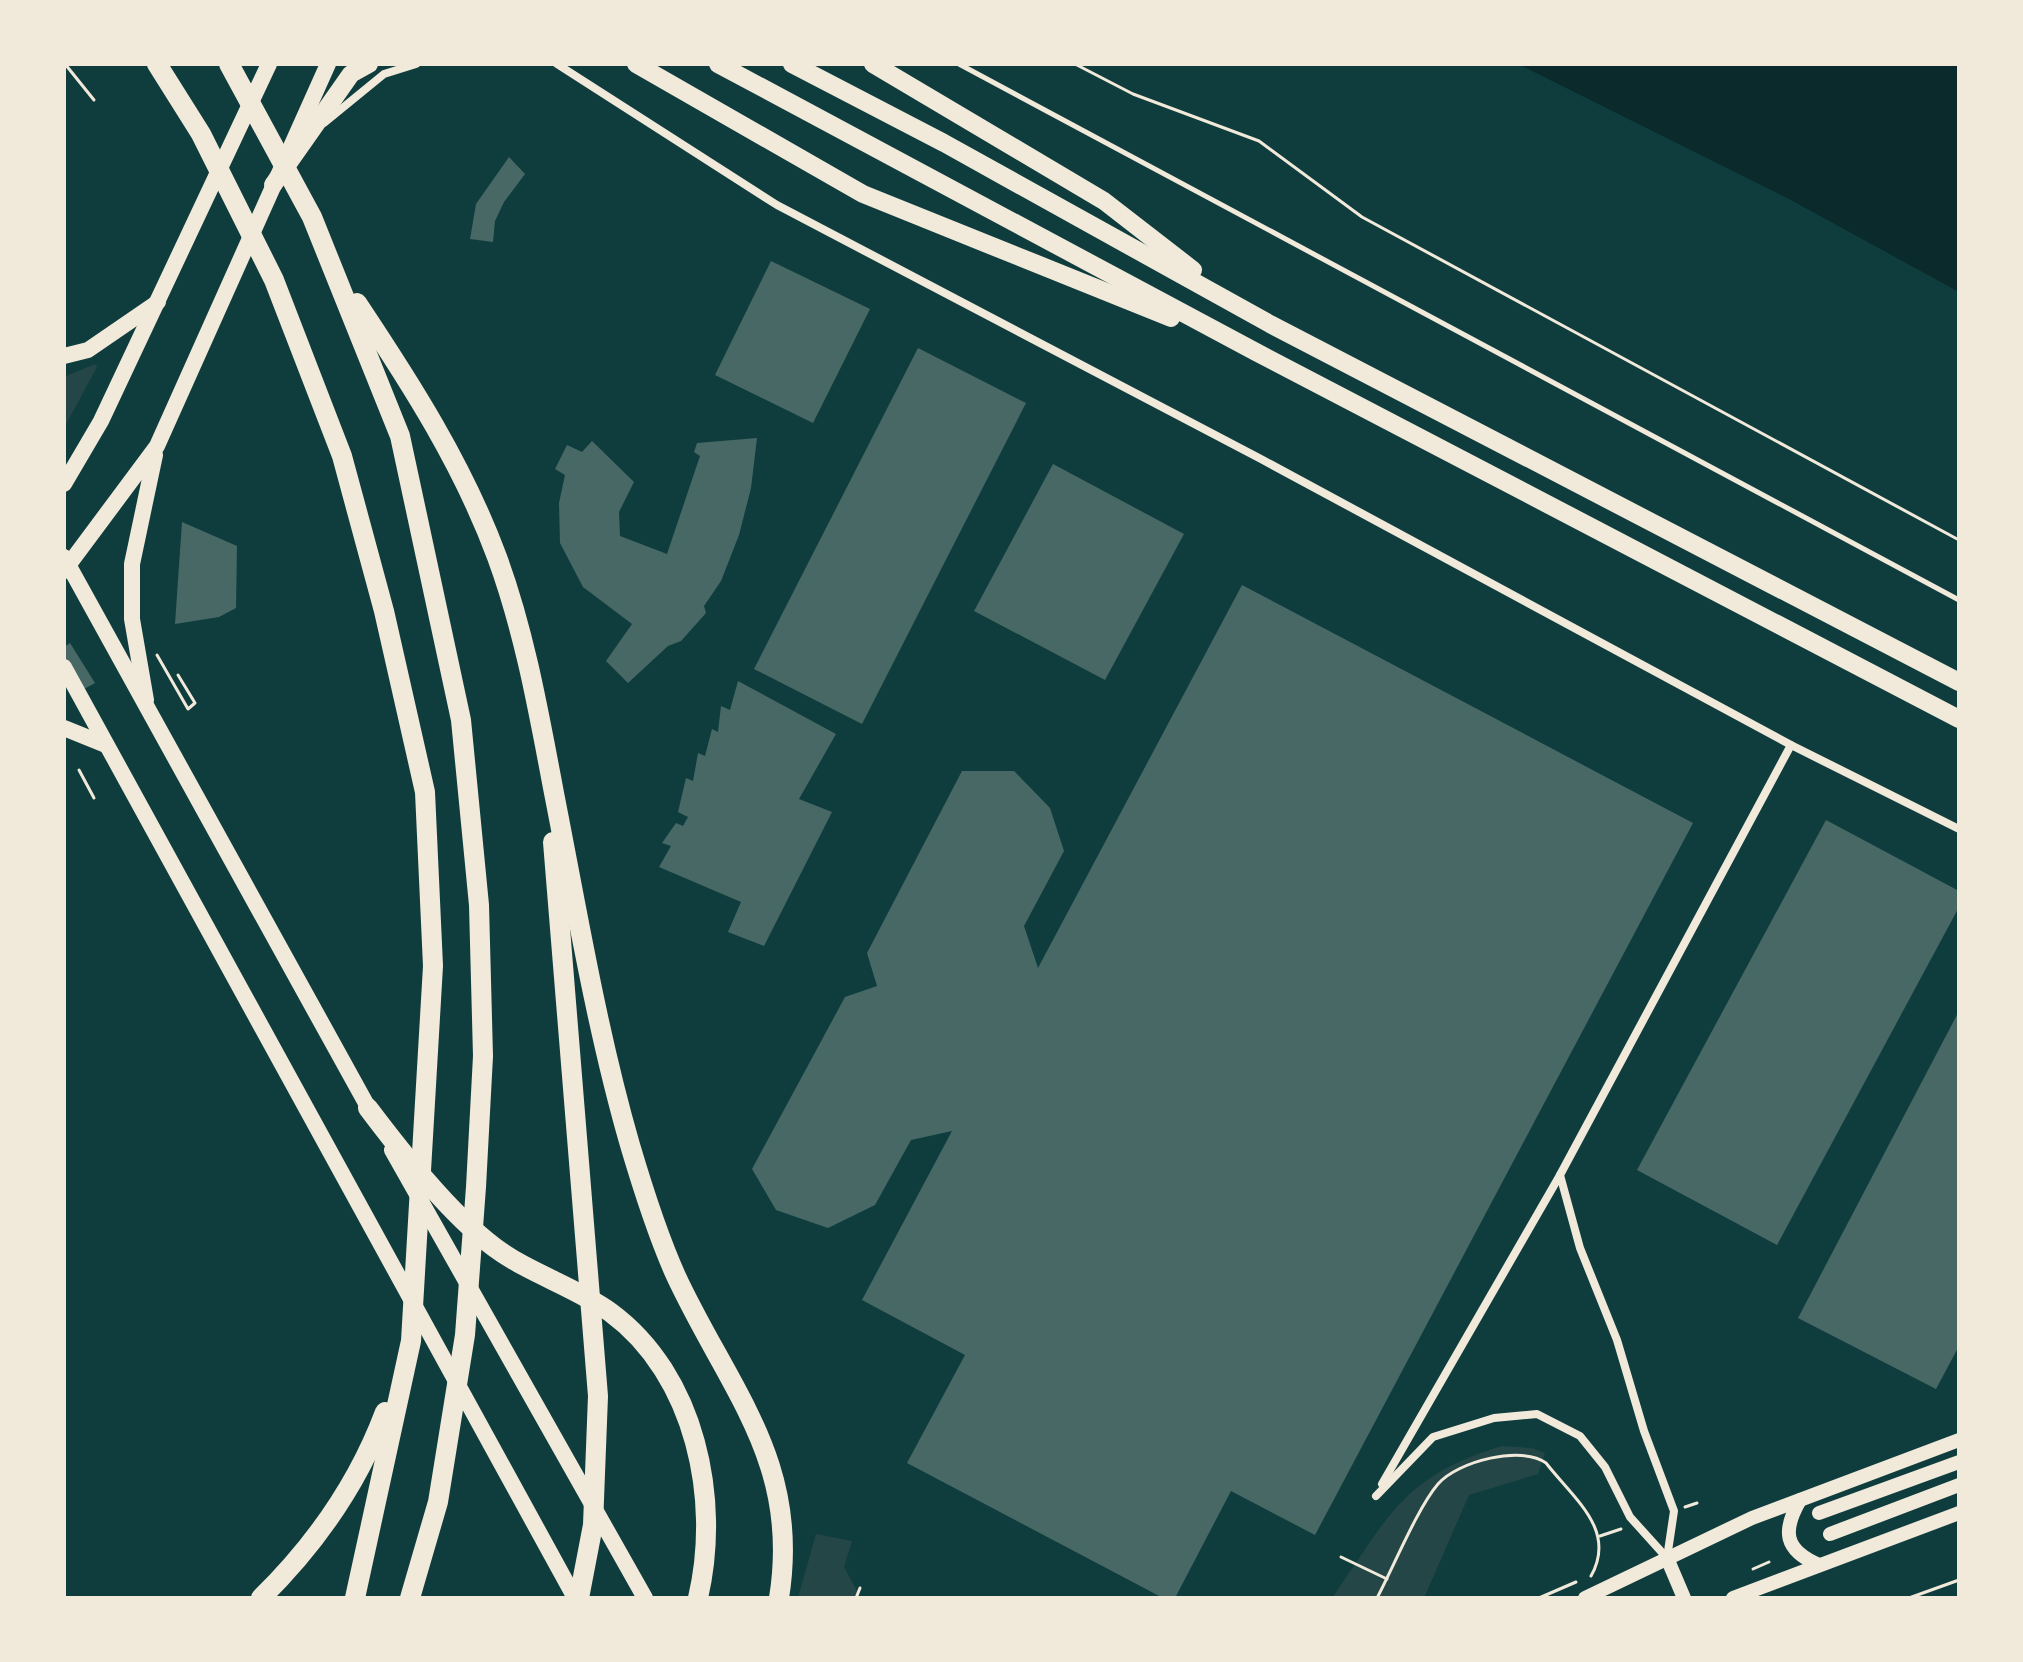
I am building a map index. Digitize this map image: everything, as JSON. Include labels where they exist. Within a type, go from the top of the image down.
[{"type":"highway","points":[[157,64],[201,134],[274,280],[342,456],[384,611],[425,792],[433,966],[426,1127],[411,1341],[355,1598]]},
{"type":"highway","points":[[229,64],[309,212],[337,273],[400,436],[461,720],[479,920],[483,1056],[476,1187],[465,1335],[438,1502],[410,1598]]},
{"type":"highway","points":[[273,185],[351,74],[369,64]]},
{"type":"highway","points":[[636,64],[863,194],[1256,352]]},
{"type":"highway","points":[[718,64],[1256,352],[1959,719]]},
{"type":"highway","points":[[792,64],[944,143],[1270,324],[1959,682]]},
{"type":"highway","points":[[873,64],[1104,201],[1144,235],[1270,324]]},
{"type":"highway","points":[[337,273],[424,403],[483,523],[520,633],[603,1033],[634,1158],[676,1274],[747,1408],[774,1475],[785,1543],[779,1598]]},
{"type":"highway","points":[[548,758],[564,998],[580,1146],[599,1419],[592,1535],[577,1598]]},
{"type":"highway","points":[[368,1108],[416,1171],[490,1244],[614,1314],[663,1373],[687,1417],[705,1478],[707,1538],[698,1597]]},
{"type":"highway","points":[[261,1598],[321,1532],[348,1491],[376,1437],[411,1341]]},
{"type":"main road","points":[[64,484],[101,421],[269,64]]},
{"type":"main road","points":[[148,713],[132,619],[132,564],[157,446],[328,64]]},
{"type":"main road","points":[[64,356],[88,350],[159,301]]},
{"type":"main road","points":[[157,446],[66,565],[645,1598]]},
{"type":"main road","points":[[64,667],[577,1598]]},
{"type":"main road","points":[[64,728],[106,745]]},
{"type":"main road","points":[[1585,1598],[1752,1518],[1959,1440]]},
{"type":"main road","points":[[1819,1513],[1959,1462]]},
{"type":"main road","points":[[1830,1534],[1959,1485]]},
{"type":"main road","points":[[1800,1500],[1790,1517],[1788,1535],[1801,1557],[1819,1565]]},
{"type":"main road","points":[[1733,1598],[1959,1513]]},
{"type":"main road","points":[[1667,1558],[1684,1598]]},
{"type":"street","points":[[307,136],[384,74],[416,64]]},
{"type":"street","points":[[557,64],[777,205],[1261,459],[1791,745],[1959,829]]},
{"type":"street","points":[[1667,1558],[1630,1517],[1605,1467],[1580,1436],[1537,1414],[1494,1418],[1433,1437],[1376,1496],[1560,1175],[1791,745]]},
{"type":"street","points":[[1560,1175],[1580,1248],[1617,1340],[1644,1431],[1674,1511],[1667,1558]]},
{"type":"lane","points":[[959,64],[1959,600]]},
{"type":"path","points":[[65,64],[94,100]]},
{"type":"path","points":[[1075,64],[1133,94],[1259,141],[1362,217],[1959,540]]},
{"type":"path","points":[[154,650],[188,709],[195,703],[178,675]]},
{"type":"path","points":[[79,770],[94,798]]},
{"type":"path","points":[[1377,1598],[1435,1488],[1445,1478],[1502,1455],[1537,1456],[1598,1530],[1602,1549],[1591,1576],[1539,1598]]},
{"type":"path","points":[[1341,1557],[1387,1579]]},
{"type":"path","points":[[1753,1569],[1769,1562]]},
{"type":"path","points":[[1909,1598],[1959,1580]]},
{"type":"path","points":[[856,1598],[860,1588]]},
{"type":"shaded area","points":[[1518,64],[1959,64],[1959,292],[1789,199]]},
{"type":"shaded area","points":[[95,364],[97,367],[64,428],[64,377]]},
{"type":"shaded area","points":[[1502,1446],[1532,1448],[1545,1453],[1538,1474],[1469,1495],[1424,1598],[1332,1598],[1384,1523],[1419,1486],[1441,1471]]},
{"type":"shaded area","points":[[816,1534],[852,1541],[844,1567],[861,1598],[798,1598]]},
{"type":"building","points":[[509,157],[525,174],[504,202],[495,221],[493,242],[470,239],[476,204]]},
{"type":"building","points":[[771,261],[870,309],[813,423],[715,375]]},
{"type":"building","points":[[918,348],[1026,403],[862,724],[754,669]]},
{"type":"building","points":[[757,438],[751,488],[739,535],[721,581],[704,606],[706,613],[681,641],[668,646],[628,683],[606,661],[632,624],[583,587],[560,543],[559,503],[565,475],[555,469],[567,445],[582,452],[592,441],[634,482],[619,512],[620,536],[667,554],[700,456],[694,452],[697,443]]},
{"type":"building","points":[[1053,464],[1184,534],[1105,680],[974,611]]},
{"type":"building","points":[[182,522],[237,546],[236,608],[219,617],[175,624]]},
{"type":"building","points":[[1242,585],[1693,823],[1315,1535],[1231,1491],[1175,1598],[1163,1598],[907,1463],[965,1355],[862,1300],[952,1131],[911,1140],[875,1205],[828,1228],[776,1210],[752,1169],[845,997],[877,986],[867,953],[962,771],[1014,771],[1050,808],[1064,851],[1024,926],[1038,968]]},
{"type":"building","points":[[70,643],[95,683],[75,694],[64,674],[64,647]]},
{"type":"building","points":[[738,681],[836,734],[799,799],[832,812],[764,946],[728,932],[741,902],[659,867],[671,846],[662,843],[676,823],[683,826],[688,817],[678,812],[686,778],[693,781],[698,753],[705,756],[712,729],[718,732],[721,706],[730,710]]},
{"type":"building","points":[[1826,820],[1959,891],[1959,907],[1777,1245],[1637,1170]]},
{"type":"building","points":[[1959,1011],[1959,1346],[1936,1389],[1798,1318]]}]
